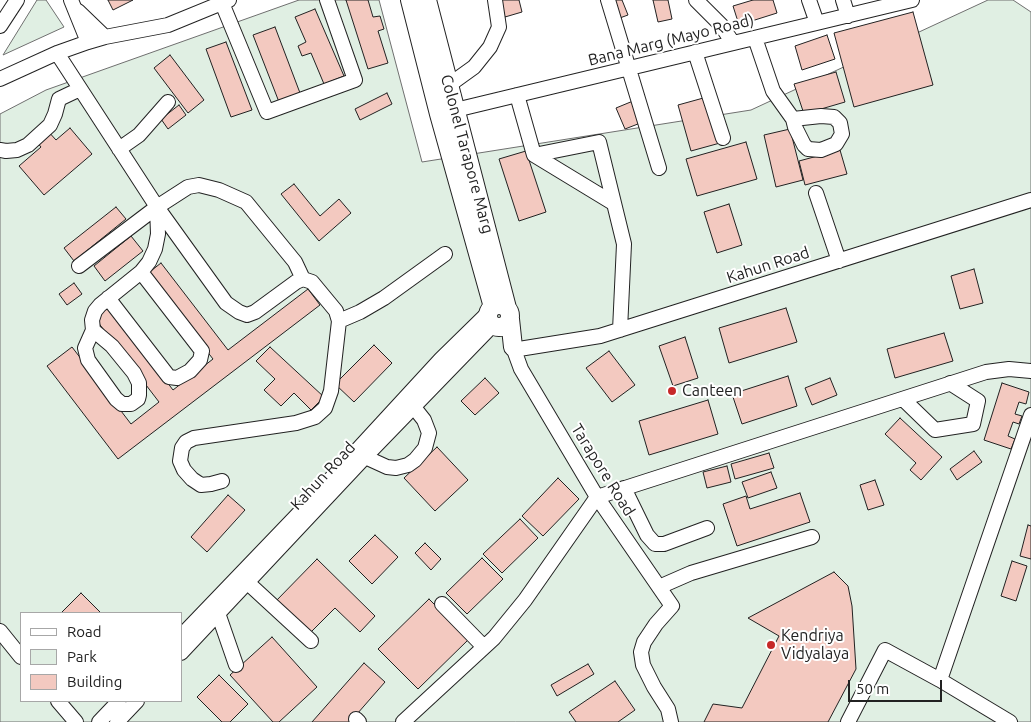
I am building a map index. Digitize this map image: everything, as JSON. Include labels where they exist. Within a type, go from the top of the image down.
[{"type":"main road","name":"Colonel Tarapore Marg","points":[[410,0],[447,112],[498,316]]},
{"type":"main road","name":"Colonel Tarapore Marg","points":[[427,0],[449,85],[447,112]]},
{"type":"main road","points":[[498,316],[513,347]]},
{"type":"street","points":[[1,21],[17,0]]},
{"type":"street","points":[[0,79],[57,53],[88,42],[168,25],[201,5],[226,1],[267,112],[355,80],[327,0]]},
{"type":"street","points":[[449,85],[474,67],[490,47],[499,27],[495,0]]},
{"type":"street","points":[[608,0],[659,168]]},
{"type":"street","points":[[696,0],[721,25],[733,43]]},
{"type":"street","points":[[808,0],[817,23]]},
{"type":"street","points":[[843,0],[848,16]]},
{"type":"street","name":"Bana Marg (Mayo Road)","points":[[447,112],[912,0]]},
{"type":"street","points":[[73,4],[105,37]]},
{"type":"street","points":[[73,4],[88,42]]},
{"type":"street","points":[[755,38],[772,91],[794,119]]},
{"type":"street","points":[[695,52],[724,138]]},
{"type":"street","points":[[57,53],[157,206],[226,303],[239,312],[247,314],[256,312],[296,282],[303,279],[312,282],[336,311],[339,321],[331,391],[325,408],[315,417],[296,423],[194,438],[186,442],[182,448],[180,461],[184,470],[192,479],[201,485],[222,481]]},
{"type":"street","points":[[0,150],[6,152],[28,145],[50,125],[56,114],[60,99],[80,89]]},
{"type":"street","points":[[517,95],[534,155],[613,203]]},
{"type":"street","points":[[120,149],[139,135],[168,102]]},
{"type":"street","points":[[534,155],[599,142],[624,244],[620,330]]},
{"type":"street","points":[[79,266],[157,206],[193,185],[206,186],[246,202],[296,262],[303,279]]},
{"type":"street","points":[[816,193],[839,261]]},
{"type":"street","name":"Kahun Road","points":[[513,347],[519,349],[572,342],[620,330],[1031,200]]},
{"type":"street","points":[[93,330],[112,346],[134,373],[139,383],[138,399],[130,404],[122,404],[116,399],[88,360],[85,348],[93,330],[92,315],[100,305],[141,272],[155,249],[159,229],[157,206]]},
{"type":"street","points":[[339,321],[360,312],[384,298],[445,254]]},
{"type":"street","points":[[108,298],[169,377],[177,378],[190,371],[200,360],[202,351],[141,272]]},
{"type":"street","name":"Kahun Road","points":[[182,652],[498,316]]},
{"type":"street","name":"Kahun Road","points":[[182,635],[301,511],[441,359],[498,316]]},
{"type":"street","name":"Tarapore Road","points":[[513,347],[521,369],[597,497],[672,606],[656,624],[644,642],[641,652],[643,665],[668,709],[671,722]]},
{"type":"street","points":[[403,722],[494,638],[525,600],[597,497],[998,369],[1009,368],[1031,371]]},
{"type":"street","points":[[903,399],[935,430],[973,424],[978,401],[950,383]]},
{"type":"street","points":[[365,457],[387,467],[396,468],[408,465],[415,460],[425,448],[429,433],[424,420],[413,406]]},
{"type":"street","points":[[940,680],[1031,415]]},
{"type":"street","points":[[624,488],[647,535],[655,544],[664,544],[707,528]]},
{"type":"street","points":[[659,587],[691,573],[812,537]]},
{"type":"street","points":[[248,583],[311,641]]},
{"type":"street","points":[[442,604],[484,647]]},
{"type":"street","points":[[218,613],[236,665]]},
{"type":"street","points":[[0,631],[20,656]]},
{"type":"street","points":[[848,722],[886,650],[1010,722]]},
{"type":"street","points":[[59,702],[76,722]]},
{"type":"street","points":[[99,722],[118,702]]},
{"type":"street","points":[[117,722],[136,702]]},
{"type":"green space","points":[[37,0],[46,0],[64,27],[3,55]]},
{"type":"green space","points":[[299,0],[379,0],[422,162],[751,110],[988,0],[1013,0],[1031,12],[1031,722],[0,722],[0,114],[46,90]]},
{"type":"building","points":[[108,0],[133,0],[113,10]]},
{"type":"building","points":[[346,0],[368,0],[373,17],[380,16],[384,29],[378,31],[388,63],[368,69]]},
{"type":"building","points":[[500,0],[519,0],[522,12],[505,17]]},
{"type":"building","points":[[609,0],[622,0],[628,15],[617,19]]},
{"type":"building","points":[[653,0],[668,0],[672,19],[658,22]]},
{"type":"building","points":[[753,0],[773,0],[777,13],[739,25],[733,6]]},
{"type":"building","points":[[315,9],[344,76],[324,84],[311,53],[302,56],[298,46],[306,42],[295,17]]},
{"type":"building","points":[[913,12],[933,85],[854,107],[834,33]]},
{"type":"building","points":[[275,27],[300,93],[279,102],[253,35]]},
{"type":"building","points":[[827,35],[835,59],[802,70],[795,46]]},
{"type":"building","points":[[226,42],[252,110],[231,117],[206,49]]},
{"type":"building","points":[[170,55],[204,100],[188,113],[154,68]]},
{"type":"building","points":[[836,72],[845,102],[804,114],[794,84]]},
{"type":"building","points":[[387,93],[392,104],[360,120],[355,109]]},
{"type":"building","points":[[707,97],[720,143],[691,151],[678,105]]},
{"type":"building","points":[[633,101],[643,122],[625,129],[616,108]]},
{"type":"building","points":[[179,105],[186,115],[168,129],[161,119]]},
{"type":"building","points":[[70,128],[92,154],[44,195],[19,166],[41,147],[35,140],[47,130],[56,140]]},
{"type":"building","points":[[790,129],[803,180],[776,187],[764,135]]},
{"type":"building","points":[[746,142],[757,179],[697,196],[686,159]]},
{"type":"building","points":[[840,150],[847,174],[805,185],[799,161]]},
{"type":"building","points":[[526,151],[546,212],[519,221],[499,159]]},
{"type":"building","points":[[294,184],[320,216],[339,199],[351,213],[319,241],[281,194]]},
{"type":"building","points":[[729,204],[742,245],[717,253],[704,212]]},
{"type":"building","points":[[116,207],[126,219],[74,261],[64,248]]},
{"type":"building","points":[[131,236],[143,251],[105,281],[94,266]]},
{"type":"building","points":[[161,263],[228,350],[308,289],[320,305],[118,459],[47,366],[72,347],[131,424],[159,402],[94,317],[109,306],[173,390],[213,359],[147,274]]},
{"type":"building","points":[[974,269],[983,303],[960,309],[951,276]]},
{"type":"building","points":[[74,283],[82,294],[67,305],[59,294]]},
{"type":"building","points":[[786,308],[797,342],[729,363],[719,328]]},
{"type":"building","points":[[944,333],[953,361],[895,378],[887,349]]},
{"type":"building","points":[[685,337],[698,378],[673,386],[659,346]]},
{"type":"building","points":[[374,345],[392,363],[354,402],[335,384]]},
{"type":"building","points":[[270,347],[324,397],[311,410],[294,393],[281,406],[264,390],[275,379],[256,361]]},
{"type":"building","points":[[609,351],[635,385],[612,402],[586,368]]},
{"type":"building","points":[[788,376],[797,406],[742,424],[732,394]]},
{"type":"building","points":[[485,378],[499,393],[475,415],[461,401]]},
{"type":"building","points":[[830,378],[837,395],[812,405],[805,388]]},
{"type":"building","points":[[1002,383],[1029,392],[1026,404],[1019,402],[1015,414],[1022,416],[1019,424],[1013,422],[1008,436],[1015,439],[1011,449],[984,440]]},
{"type":"building","points":[[708,400],[718,434],[649,455],[639,421]]},
{"type":"building","points":[[900,418],[942,457],[921,480],[910,470],[916,463],[885,434]]},
{"type":"building","points":[[437,447],[468,480],[435,511],[404,478]]},
{"type":"building","points":[[974,451],[982,462],[957,480],[950,469]]},
{"type":"building","points":[[769,453],[774,468],[735,479],[731,464]]},
{"type":"building","points":[[727,466],[731,482],[707,488],[703,472]]},
{"type":"building","points":[[771,472],[777,488],[748,498],[742,482]]},
{"type":"building","points":[[558,478],[579,499],[543,536],[522,516]]},
{"type":"building","points":[[875,480],[884,505],[868,510],[860,485]]},
{"type":"building","points":[[800,493],[810,522],[737,546],[723,504],[746,496],[750,509]]},
{"type":"building","points":[[228,495],[245,510],[207,552],[191,537]]},
{"type":"building","points":[[520,519],[538,538],[502,573],[483,554]]},
{"type":"building","points":[[1028,525],[1031,526],[1031,559],[1020,556]]},
{"type":"building","points":[[375,535],[398,557],[372,584],[349,561]]},
{"type":"building","points":[[425,543],[441,559],[431,570],[415,553]]},
{"type":"building","points":[[482,558],[503,579],[467,614],[446,593]]},
{"type":"building","points":[[317,559],[375,616],[360,632],[335,608],[308,635],[275,602]]},
{"type":"building","points":[[1012,561],[1027,566],[1016,601],[1001,596]]},
{"type":"building","points":[[834,572],[848,586],[852,606],[856,669],[828,722],[704,722],[713,704],[742,708],[779,636],[748,618]]},
{"type":"building","points":[[81,593],[100,612],[62,612]]},
{"type":"building","points":[[429,599],[469,639],[418,689],[378,649]]},
{"type":"building","points":[[272,637],[317,687],[279,722],[273,722],[230,675]]},
{"type":"building","points":[[364,663],[385,682],[350,722],[312,722]]},
{"type":"building","points":[[588,664],[594,674],[557,696],[551,685]]},
{"type":"building","points":[[219,675],[248,704],[230,722],[222,722],[197,697]]},
{"type":"building","points":[[615,681],[635,710],[618,722],[576,722],[569,712]]},
{"type":"place","name":"Canteen","points":[[672,391]]},
{"type":"place","name":"Kendriya Vidyalaya","points":[[771,645]]}]
